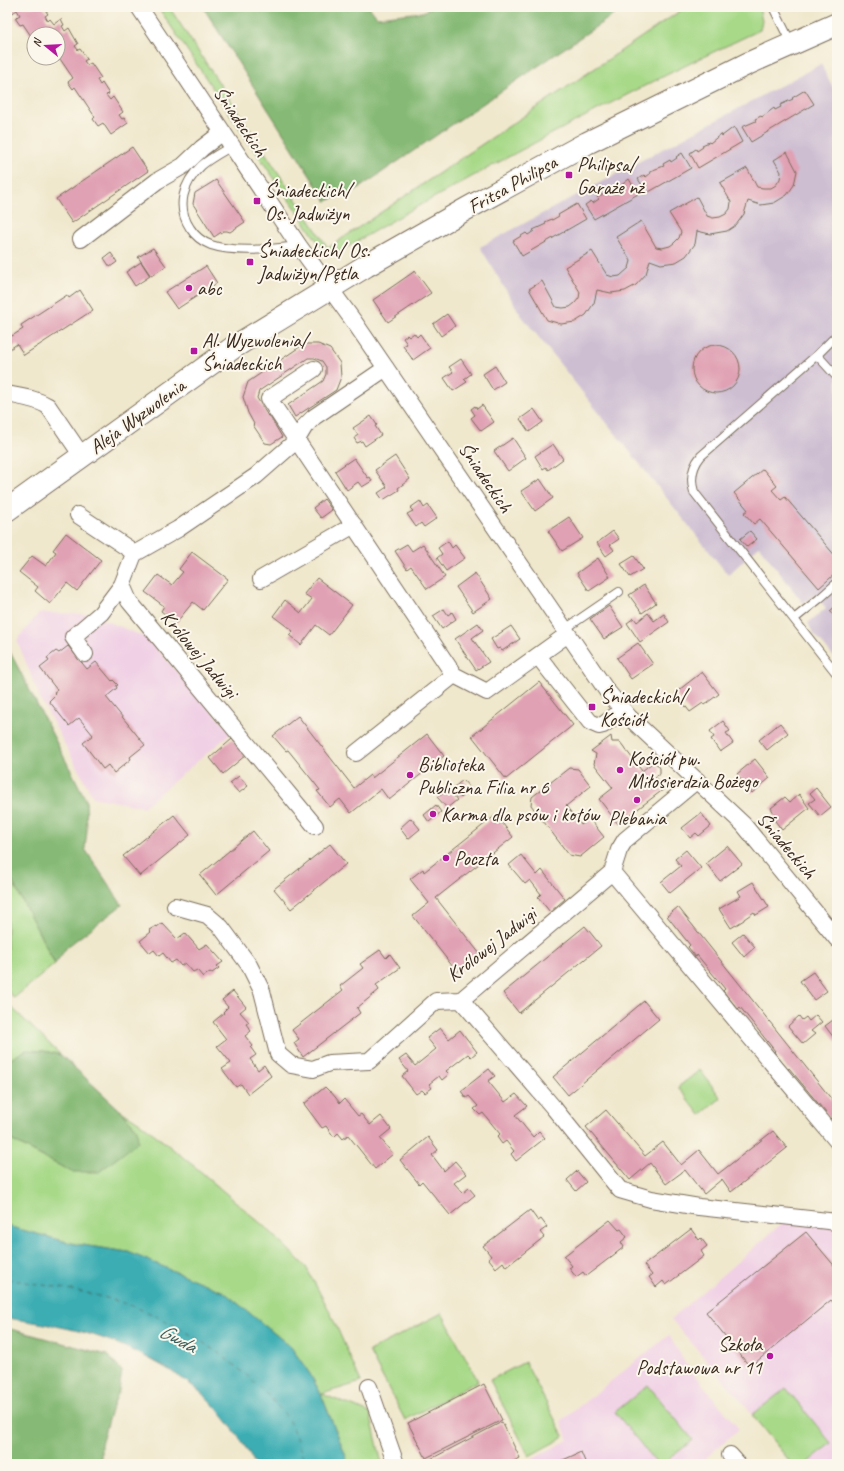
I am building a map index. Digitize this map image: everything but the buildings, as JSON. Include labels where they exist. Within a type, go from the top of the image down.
[{"type":"street","name":"Śniadeckich","points":[[139,7],[299,246],[386,368],[603,686],[623,710],[732,813],[750,832],[837,939]]},
{"type":"street","name":"Fritsa Philipsa","points":[[330,288],[468,208],[581,147],[699,87],[834,24]]},
{"type":"street","points":[[81,239],[157,181],[183,166],[202,148],[223,132]]},
{"type":"street","name":"Aleja Wyzwolenia","points":[[7,510],[234,348],[330,288]]},
{"type":"street","points":[[314,368],[268,399],[454,676],[487,692],[538,656],[566,632]]},
{"type":"street","points":[[85,654],[73,637],[100,612],[122,585],[134,554],[178,529],[256,476],[296,441],[305,426],[314,417],[386,368]]},
{"type":"street","points":[[7,394],[33,398],[48,406],[82,456]]},
{"type":"street","points":[[78,515],[129,549],[134,554]]},
{"type":"street","points":[[261,578],[332,539],[354,525]]},
{"type":"street","name":"Królowej Jadwigi","points":[[122,585],[128,601],[315,826]]},
{"type":"street","points":[[538,656],[590,722],[599,726],[603,725],[623,710]]},
{"type":"street","points":[[356,753],[454,676]]},
{"type":"street","points":[[697,780],[625,840],[619,850],[612,872],[837,1141]]},
{"type":"street","name":"Królowej Jadwigi","points":[[176,906],[207,915],[221,927],[249,965],[262,991],[278,1054],[291,1065],[314,1068],[329,1063],[369,1061],[436,1001],[461,1000],[612,872]]},
{"type":"street","points":[[461,1000],[553,1107],[620,1190],[651,1199],[699,1207],[837,1222]]},
{"type":"street","points":[[370,1387],[396,1464]]},
{"type":"lane","points":[[774,7],[791,44]]},
{"type":"lane","points":[[232,146],[202,166],[188,184],[182,205],[184,219],[193,233],[204,242],[220,248],[280,248],[299,246]]},
{"type":"lane","points":[[837,335],[817,355],[702,456],[695,465],[692,476],[694,492],[837,674]]},
{"type":"lane","points":[[817,355],[837,377]]},
{"type":"lane","points":[[794,619],[820,599],[837,583]]},
{"type":"lane","points":[[566,632],[619,592]]},
{"type":"shaded area","points":[[821,64],[837,96],[837,661],[812,631],[808,623],[826,608],[819,599],[815,595],[803,603],[759,546],[728,575],[521,315],[480,247]]},
{"type":"shaded area","points":[[39,613],[90,614],[147,638],[231,733],[143,807],[93,797],[40,698],[17,640]]},
{"type":"shaded area","name":"Szkoła Podstawowa nr 11","points":[[786,1220],[837,1226],[837,1464],[792,1464],[735,1393],[671,1319]]},
{"type":"shaded area","points":[[669,1335],[685,1363],[739,1429],[699,1464],[523,1464],[568,1440],[561,1421]]},
{"type":"green space","points":[[158,7],[169,7],[328,248],[686,7],[759,7],[762,21],[760,30],[596,110],[422,204],[335,254],[327,255]]},
{"type":"green space","points":[[203,7],[369,7],[377,17],[423,12],[432,7],[625,7],[356,190],[326,201]]},
{"type":"green space","points":[[7,646],[86,800],[87,830],[85,849],[122,905],[67,947],[55,964],[7,871]]},
{"type":"green space","points":[[7,871],[55,964],[14,998],[7,990]]},
{"type":"green space","points":[[7,1003],[61,1055],[44,1051],[26,1050],[7,1061]]},
{"type":"green space","points":[[26,1050],[44,1051],[61,1055],[120,1110],[137,1129],[138,1142],[99,1172],[72,1172],[7,1138],[7,1061]]},
{"type":"green space","points":[[700,1070],[721,1098],[700,1115],[678,1087]]},
{"type":"green space","points":[[120,1110],[143,1125],[200,1171],[273,1234],[306,1267],[331,1314],[361,1382],[322,1394],[370,1413],[382,1464],[348,1464],[321,1394],[310,1374],[291,1347],[224,1292],[128,1252],[75,1244],[7,1226],[7,1138],[72,1172],[137,1129]]},
{"type":"green space","points":[[442,1313],[478,1381],[405,1420],[369,1351]]},
{"type":"green space","points":[[7,1328],[107,1355],[122,1371],[119,1391],[110,1413],[101,1444],[101,1464],[7,1464]]},
{"type":"green space","points":[[525,1362],[564,1437],[529,1456],[490,1380]]},
{"type":"green space","points":[[648,1385],[693,1440],[663,1464],[657,1464],[615,1412]]},
{"type":"green space","points":[[786,1388],[831,1443],[806,1464],[792,1464],[752,1415]]},
{"type":"water","name":"Gwda","points":[[7,1226],[75,1244],[128,1252],[224,1292],[291,1347],[310,1374],[321,1394],[348,1464],[255,1464],[236,1433],[220,1412],[199,1391],[174,1373],[146,1357],[118,1344],[93,1335],[57,1326],[7,1318]]},
{"type":"ferry route","points":[[7,1279],[65,1289],[123,1303],[167,1321],[190,1334],[254,1381],[271,1399],[286,1416],[297,1439],[305,1464]]},
{"type":"place","name":"Philipsa/ Garaże nż","points":[[569,175]]},
{"type":"place","name":"Śniadeckich/ Os. Jadwiżyn","points":[[257,201]]},
{"type":"place","name":"Śniadeckich/ Os. Jadwiżyn/Pętla","points":[[250,262]]},
{"type":"place","name":"abc","points":[[189,288]]},
{"type":"place","name":"Al. Wyzwolenia/ Śniadeckich","points":[[194,351]]},
{"type":"place","name":"Śniadeckich/ Kościół","points":[[592,707]]},
{"type":"place","name":"Kościół pw. Miłosierdzia Bożego","points":[[620,770]]},
{"type":"place","name":"Biblioteka Publiczna Filia nr 6","points":[[410,775]]},
{"type":"place","name":"Plebania","points":[[637,800]]},
{"type":"place","name":"Karma dla psów i kotów","points":[[433,814]]},
{"type":"place","name":"Poczta","points":[[446,858]]},
{"type":"place","name":"Szkoła Podstawowa nr 11","points":[[770,1356]]}]
